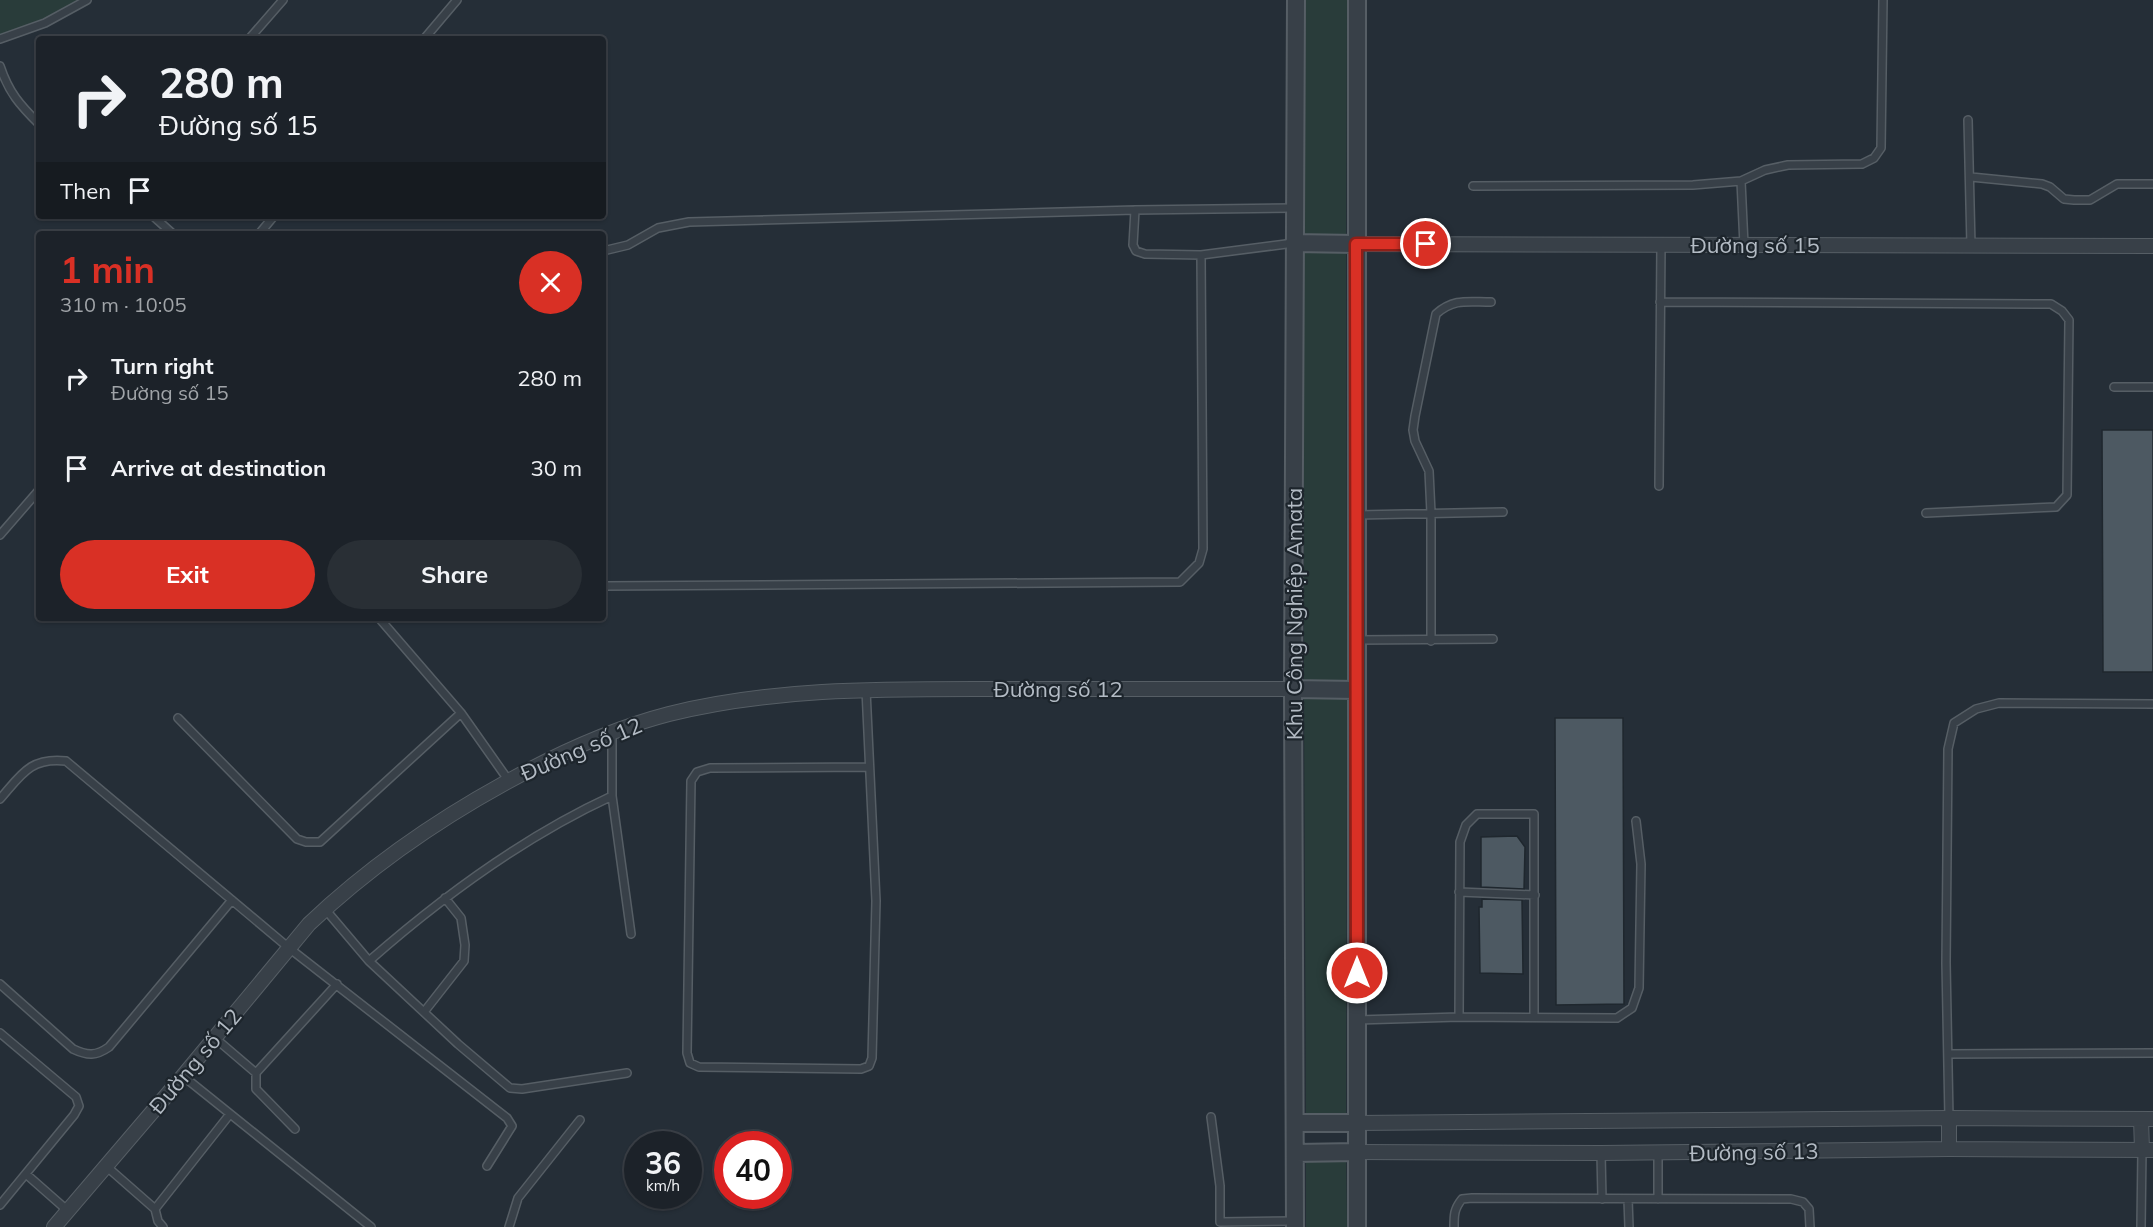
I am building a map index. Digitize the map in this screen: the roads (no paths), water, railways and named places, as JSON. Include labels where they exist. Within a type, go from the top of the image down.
[{"type":"street","name":"Khu Công Nghiệp Amata","points":[[1295,1224],[1293,689],[1296,0]]},
{"type":"street","points":[[1357,0],[1357,1227]]},
{"type":"street","points":[[1294,243],[1356,244]]},
{"type":"street","name":"Đường số 15","points":[[1356,244],[2153,246]]},
{"type":"street","name":"Đường số 12","points":[[54,1227],[289,948],[325,909],[385,859],[456,810],[538,764],[612,732],[668,714],[739,699],[866,689],[1293,689]]},
{"type":"street","points":[[1293,689],[1357,690]]},
{"type":"street","points":[[1949,1118],[1949,1149]]},
{"type":"street","name":"Đường số 13","points":[[1356,1123],[1949,1118],[2147,1119]]},
{"type":"street","points":[[2147,1119],[2147,1150]]},
{"type":"street","points":[[1296,1123],[1356,1123]]},
{"type":"street","name":"Đường số 13","points":[[1356,1152],[2147,1150]]},
{"type":"street","points":[[1296,1153],[1356,1152]]},
{"type":"lane","points":[[0,39],[45,23],[87,0]]},
{"type":"lane","points":[[252,36],[283,0]]},
{"type":"lane","points":[[427,36],[457,0]]},
{"type":"lane","points":[[1473,186],[1693,184],[1741,181],[1765,170],[1788,165],[1862,164],[1874,158],[1881,148],[1882,0]]},
{"type":"lane","points":[[0,66],[15,100],[36,121]]},
{"type":"lane","points":[[1968,120],[1971,246]]},
{"type":"lane","points":[[1971,177],[2042,184],[2064,198],[2074,200],[2090,200],[2117,184],[2153,184]]},
{"type":"lane","points":[[1741,181],[1744,245]]},
{"type":"lane","points":[[606,250],[627,245],[658,228],[689,222],[1294,208]]},
{"type":"lane","points":[[1135,210],[1133,245],[1136,251],[1145,254],[1201,255],[1294,243]]},
{"type":"lane","points":[[156,219],[170,231]]},
{"type":"lane","points":[[262,231],[272,219]]},
{"type":"lane","points":[[1659,486],[1661,245]]},
{"type":"lane","points":[[606,586],[1180,582],[1199,563],[1203,549],[1201,255]]},
{"type":"lane","points":[[1431,640],[1429,471],[1415,441],[1413,430],[1436,314],[1446,306],[1457,302],[1491,302]]},
{"type":"lane","points":[[1660,302],[2051,304],[2062,311],[2069,320],[2067,495],[2056,507],[1926,513]]},
{"type":"lane","points":[[2115,387],[2153,387]]},
{"type":"lane","points":[[0,535],[36,493]]},
{"type":"lane","points":[[1358,515],[1503,512]]},
{"type":"lane","points":[[382,621],[461,713],[509,781]]},
{"type":"lane","points":[[1357,640],[1493,639]]},
{"type":"lane","points":[[866,689],[876,901],[872,1058],[869,1066],[861,1069],[699,1067],[690,1063],[687,1053],[691,781],[697,772],[710,768],[869,767]]},
{"type":"lane","points":[[1949,1118],[1946,963],[1948,749],[1954,723],[1976,709],[1999,703],[2153,704]]},
{"type":"lane","points":[[178,718],[297,839],[306,842],[320,842],[461,713]]},
{"type":"lane","points":[[612,732],[612,796],[631,934]]},
{"type":"lane","points":[[0,800],[25,769],[52,759],[66,761],[289,948],[507,1118],[512,1126],[487,1166]]},
{"type":"lane","points":[[369,961],[445,898],[494,862],[578,812],[612,796]]},
{"type":"lane","points":[[1459,1017],[1460,842],[1466,825],[1476,814],[1534,814],[1534,1017]]},
{"type":"lane","points":[[1357,1020],[1459,1017],[1617,1018],[1632,1008],[1639,988],[1641,864],[1636,821]]},
{"type":"lane","points":[[1460,892],[1535,895]]},
{"type":"lane","points":[[424,1012],[464,961],[461,918],[445,898]]},
{"type":"lane","points":[[0,984],[73,1049],[83,1054],[97,1055],[110,1047],[232,900]]},
{"type":"lane","points":[[325,909],[369,961],[510,1088],[522,1089],[627,1073]]},
{"type":"lane","points":[[295,1129],[262,1098],[256,1089],[256,1073],[337,984]]},
{"type":"lane","points":[[0,1033],[76,1097],[79,1106],[0,1205]]},
{"type":"lane","points":[[215,1038],[256,1073]]},
{"type":"lane","points":[[1948,1054],[2153,1053]]},
{"type":"lane","points":[[183,1076],[371,1227]]},
{"type":"lane","points":[[155,1209],[230,1114]]},
{"type":"lane","points":[[1211,1117],[1220,1186],[1220,1225],[1295,1224]]},
{"type":"lane","points":[[509,1227],[518,1198],[580,1120]]},
{"type":"lane","points":[[2141,1227],[2147,1150]]},
{"type":"lane","points":[[1601,1153],[1602,1199]]},
{"type":"lane","points":[[1658,1153],[1658,1199]]},
{"type":"lane","points":[[106,1166],[155,1209],[158,1221],[163,1227]]},
{"type":"lane","points":[[26,1174],[68,1211]]},
{"type":"lane","points":[[1454,1227],[1454,1211],[1462,1199],[1658,1199],[1803,1202],[1809,1209],[1810,1227]]},
{"type":"lane","points":[[1628,1199],[1629,1227]]}]
